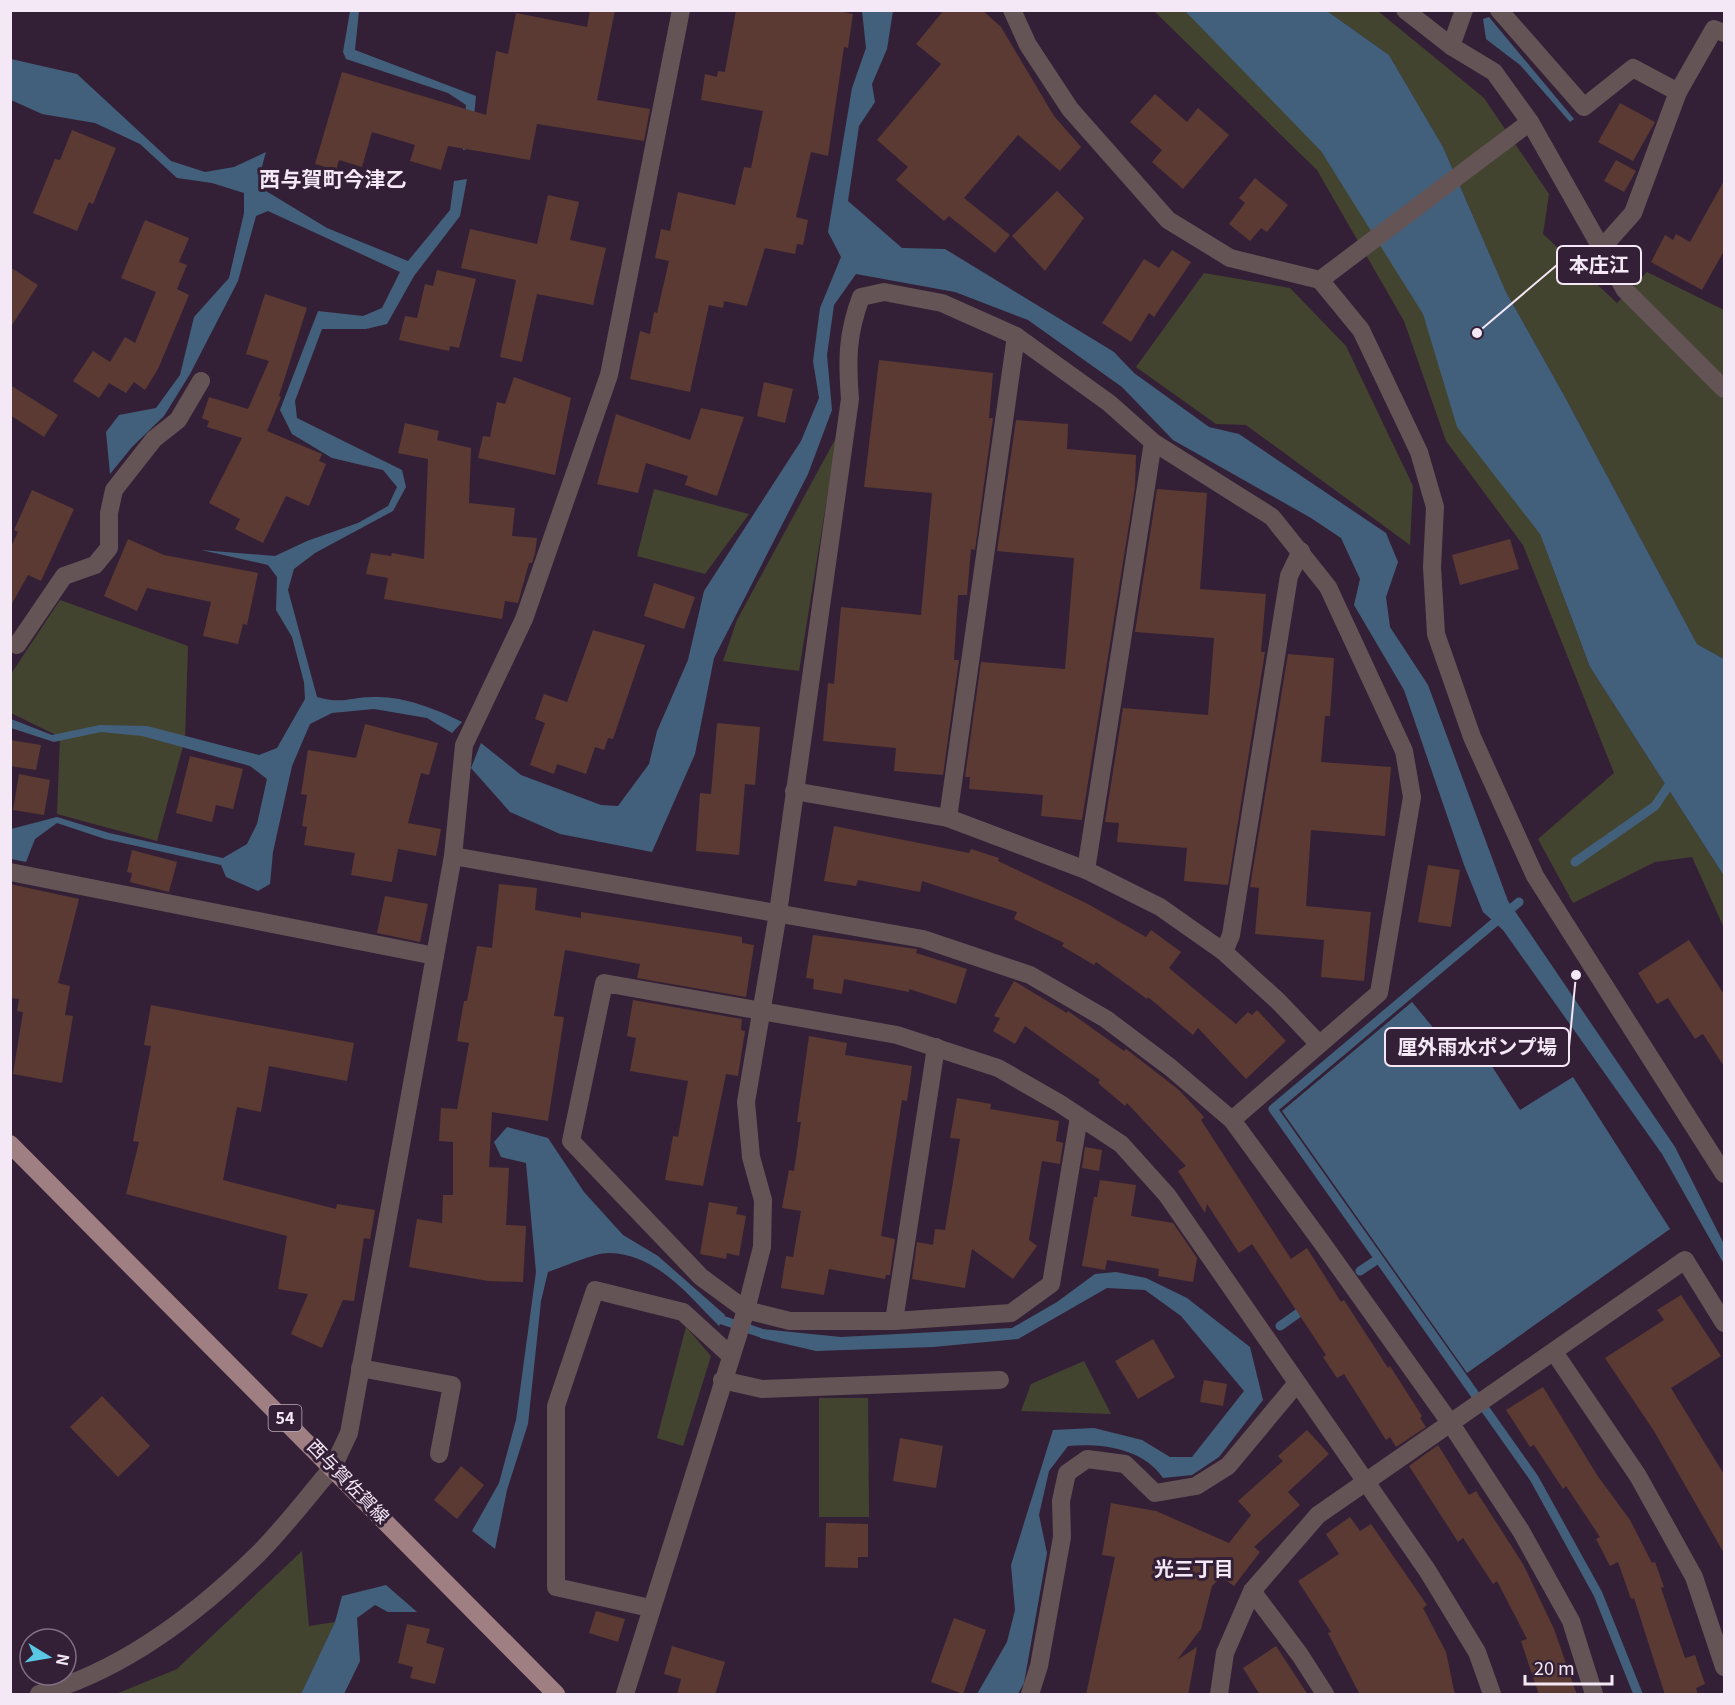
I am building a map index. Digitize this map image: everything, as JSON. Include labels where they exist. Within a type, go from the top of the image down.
[{"type":"main road","name":"西与賀佐賀線","points":[[10,1144],[333,1467],[556,1695]]},
{"type":"street","points":[[39,1695],[60,1689],[131,1655],[207,1600],[259,1553],[333,1467],[349,1433],[453,856],[464,745],[524,619],[609,375],[681,10]]},
{"type":"street","points":[[1012,10],[1028,45],[1070,109],[1168,220],[1230,258],[1320,280],[1361,330],[1419,452],[1434,507],[1432,567],[1436,634],[1472,737],[1536,876],[1725,1174]]},
{"type":"street","points":[[1405,10],[1451,46],[1494,72],[1530,122],[1625,290],[1725,389]]},
{"type":"street","points":[[1451,46],[1464,10]]},
{"type":"street","points":[[1499,10],[1584,107],[1633,68],[1678,92]]},
{"type":"street","points":[[1601,249],[1633,213],[1678,92],[1714,29],[1725,33]]},
{"type":"street","points":[[1320,280],[1530,122]]},
{"type":"street","points":[[625,1695],[650,1608],[744,1315],[762,1247],[763,1200],[751,1157],[746,1102],[778,913],[850,399],[847,353],[852,321],[861,297],[884,292],[942,303],[1016,336],[1109,403],[1153,442],[1272,517],[1328,586],[1404,751],[1412,797],[1379,993],[1318,1043],[1232,1120]]},
{"type":"street","points":[[948,818],[1016,336]]},
{"type":"street","points":[[13,647],[64,576],[95,565],[109,548],[109,513],[114,490],[154,439],[178,420],[201,381]]},
{"type":"street","points":[[1086,870],[1153,442]]},
{"type":"street","points":[[1224,952],[1232,935],[1288,576],[1301,551]]},
{"type":"street","points":[[794,791],[948,818],[1086,870],[1160,907],[1224,952],[1278,1001],[1318,1043]]},
{"type":"street","points":[[453,856],[923,939],[1030,975],[1106,1019],[1171,1068],[1232,1120],[1451,1424],[1521,1531],[1571,1621],[1594,1695]]},
{"type":"street","points":[[10,872],[435,956]]},
{"type":"street","points":[[1080,1117],[1051,1284],[1011,1313],[894,1321],[790,1321],[744,1315],[701,1277],[571,1141],[604,983],[897,1035],[998,1068],[1080,1117],[1121,1144],[1167,1195],[1427,1570],[1477,1652],[1492,1695]]},
{"type":"street","points":[[894,1321],[936,1047]]},
{"type":"street","points":[[1219,1695],[1225,1653],[1252,1591],[1318,1515],[1685,1260],[1725,1323]]},
{"type":"street","points":[[650,1608],[556,1587],[556,1406],[595,1290],[683,1312],[733,1347]]},
{"type":"street","points":[[1554,1352],[1638,1476],[1694,1577],[1725,1667]]},
{"type":"street","points":[[360,1368],[452,1385],[439,1454]]},
{"type":"street","points":[[722,1380],[762,1389],[1000,1380]]},
{"type":"street","points":[[1030,1695],[1039,1666],[1062,1538],[1061,1501],[1067,1473],[1087,1459],[1125,1464],[1155,1493],[1196,1486],[1228,1466],[1297,1383]]},
{"type":"street","points":[[1252,1591],[1300,1655],[1325,1695]]},
{"type":"green space","points":[[1154,11],[1216,11],[1321,107],[1540,534],[1590,667],[1724,876],[1724,928],[1692,857],[1655,862],[1573,903],[1538,839],[1614,773],[1523,545],[1446,441],[1404,321],[1317,170]]},
{"type":"green space","points":[[1327,11],[1378,11],[1484,98],[1549,194],[1543,234],[1617,303],[1647,272],[1724,310],[1724,659],[1697,644],[1506,292],[1443,147],[1389,55]]},
{"type":"green space","points":[[1204,273],[1290,288],[1346,346],[1413,486],[1410,545],[1246,425],[1216,424],[1136,367]]},
{"type":"green space","points":[[837,436],[799,671],[723,661],[737,620]]},
{"type":"green space","points":[[654,489],[749,514],[705,574],[637,556]]},
{"type":"green space","points":[[60,600],[188,646],[185,739],[157,841],[57,814],[60,737],[11,713],[11,674]]},
{"type":"green space","points":[[686,1327],[711,1356],[683,1446],[657,1438]]},
{"type":"green space","points":[[1084,1361],[1111,1414],[1021,1411],[1031,1384]]},
{"type":"green space","points":[[819,1398],[868,1398],[869,1517],[819,1517]]},
{"type":"green space","points":[[302,1551],[309,1626],[335,1622],[301,1694],[116,1694],[177,1669]]},
{"type":"water","points":[[350,11],[359,11],[355,50],[476,96],[471,148],[463,150],[466,105],[448,93],[346,59],[343,52]]},
{"type":"water","points":[[862,11],[893,11],[887,49],[872,84],[875,102],[859,126],[848,201],[902,248],[945,249],[1114,352],[1134,373],[1209,427],[1239,434],[1386,533],[1398,562],[1386,597],[1390,627],[1428,685],[1508,901],[1675,1147],[1724,1244],[1724,1264],[1662,1154],[1503,930],[1483,912],[1464,865],[1404,690],[1354,605],[1360,579],[1341,538],[1311,518],[1173,440],[1122,387],[1028,320],[955,292],[856,274],[834,305],[827,355],[832,410],[808,474],[714,658],[695,754],[652,852],[560,834],[510,812],[471,768],[481,743],[521,775],[601,805],[618,806],[649,764],[657,731],[688,660],[704,591],[801,441],[819,398],[813,361],[820,308],[841,257],[828,232],[852,88],[866,48]]},
{"type":"water","points":[[1185,11],[1327,11],[1389,55],[1443,147],[1506,292],[1697,644],[1724,659],[1724,876],[1590,667],[1540,534],[1457,427],[1423,314],[1321,151]]},
{"type":"water","points":[[1489,17],[1574,119],[1570,122],[1520,65],[1486,39],[1483,19]]},
{"type":"water","points":[[11,59],[77,74],[171,161],[205,172],[234,167],[266,152],[261,170],[266,191],[327,228],[408,261],[450,210],[454,181],[467,179],[460,216],[414,276],[387,324],[366,329],[322,329],[295,401],[297,418],[402,470],[406,487],[393,511],[315,553],[294,569],[288,590],[317,697],[334,700],[368,697],[399,699],[431,708],[462,722],[452,733],[427,718],[374,709],[332,713],[310,724],[292,766],[273,852],[270,884],[258,891],[226,877],[221,865],[105,839],[57,823],[35,839],[26,862],[11,859],[11,829],[57,817],[109,833],[223,858],[247,844],[257,824],[267,779],[250,766],[142,736],[101,732],[54,742],[11,728],[11,719],[52,735],[100,725],[147,726],[259,755],[277,748],[305,699],[304,682],[292,637],[276,610],[277,577],[268,565],[201,550],[275,556],[307,541],[358,523],[388,506],[397,487],[383,470],[332,458],[292,434],[280,410],[318,311],[363,316],[382,308],[400,272],[268,211],[256,216],[238,281],[190,374],[164,416],[132,447],[110,474],[106,432],[119,415],[156,408],[180,375],[194,317],[229,278],[244,213],[244,193],[212,183],[177,178],[140,144],[95,123],[42,114],[11,100]]},
{"type":"water","points":[[1412,1002],[1458,1058],[1477,1043],[1520,1110],[1573,1077],[1670,1229],[1467,1373],[1282,1111]]},
{"type":"water","points":[[507,1127],[548,1138],[584,1192],[623,1235],[658,1256],[725,1315],[719,1326],[671,1279],[643,1261],[627,1255],[604,1253],[548,1272],[541,1301],[528,1424],[507,1490],[495,1549],[472,1531],[499,1483],[516,1420],[536,1272],[526,1163],[501,1157],[494,1142]]},
{"type":"water","points":[[1116,1272],[1146,1278],[1187,1298],[1250,1347],[1263,1400],[1219,1457],[1192,1475],[1163,1478],[1155,1468],[1133,1454],[1107,1447],[1068,1446],[1049,1471],[1039,1515],[1047,1553],[1024,1683],[1018,1694],[977,1694],[1007,1642],[1015,1610],[1011,1565],[1053,1430],[1094,1428],[1142,1440],[1170,1457],[1192,1457],[1244,1391],[1181,1316],[1145,1290],[1107,1288],[1018,1339],[933,1347],[816,1351],[760,1338],[761,1329],[841,1337],[1012,1328],[1057,1302],[1095,1274]]},
{"type":"water","points":[[386,1585],[417,1612],[388,1612],[375,1605],[357,1618],[360,1661],[344,1694],[301,1694],[335,1622],[342,1596]]},
{"type":"building","points":[[590,10],[615,10],[597,100],[650,109],[644,141],[537,124],[530,160],[448,146],[441,170],[410,161],[415,145],[372,132],[362,167],[339,160],[336,170],[315,164],[342,72],[486,115],[496,51],[508,54],[516,13],[587,27]]},
{"type":"building","points":[[736,10],[832,10],[853,14],[848,48],[844,47],[828,156],[811,152],[796,217],[808,220],[803,245],[797,244],[795,254],[765,248],[747,306],[724,301],[723,308],[709,305],[690,392],[630,379],[640,331],[650,334],[654,312],[657,313],[669,261],[655,258],[661,229],[670,231],[678,192],[735,205],[744,167],[751,168],[763,111],[701,100],[705,74],[717,77],[718,71],[725,72]]},
{"type":"building","points":[[944,10],[982,10],[1001,27],[1054,116],[1081,147],[1060,171],[1018,135],[964,198],[1010,235],[995,253],[949,216],[944,221],[896,180],[908,167],[877,140],[941,64],[916,44]]},
{"type":"building","points":[[1155,94],[1187,122],[1198,108],[1229,135],[1183,189],[1152,162],[1162,150],[1130,122]]},
{"type":"building","points":[[1620,103],[1655,122],[1633,161],[1598,142]]},
{"type":"building","points":[[72,130],[116,148],[93,204],[89,202],[77,231],[33,213],[55,159],[60,160]]},
{"type":"building","points":[[1616,160],[1636,171],[1624,192],[1604,181]]},
{"type":"building","points":[[1255,178],[1288,205],[1267,232],[1261,228],[1250,241],[1229,224],[1245,203],[1239,198]]},
{"type":"building","points":[[1725,179],[1725,249],[1702,290],[1651,262],[1665,235],[1673,240],[1676,234],[1690,242]]},
{"type":"building","points":[[1057,191],[1084,218],[1045,271],[1012,236]]},
{"type":"building","points":[[548,195],[579,202],[570,240],[606,248],[593,305],[537,294],[522,362],[500,357],[516,280],[461,268],[470,229],[537,244]]},
{"type":"building","points":[[145,220],[189,238],[179,262],[187,265],[177,289],[189,295],[158,369],[145,390],[134,382],[126,393],[109,383],[99,398],[73,381],[93,351],[110,362],[125,337],[135,343],[156,292],[121,278]]},
{"type":"building","points":[[1172,250],[1191,262],[1154,317],[1149,313],[1131,342],[1102,323],[1144,259],[1159,268]]},
{"type":"building","points":[[10,267],[38,285],[10,328]]},
{"type":"building","points":[[437,270],[476,279],[459,348],[450,346],[449,351],[399,340],[405,316],[417,318],[425,284],[433,286]]},
{"type":"building","points":[[265,294],[307,308],[279,396],[281,397],[267,431],[322,454],[319,461],[326,464],[309,506],[286,496],[263,543],[235,529],[240,519],[209,503],[242,438],[207,427],[209,421],[202,418],[209,397],[248,409],[269,361],[246,354]]},
{"type":"building","points":[[879,360],[993,373],[989,418],[993,418],[975,550],[971,549],[967,595],[958,595],[954,660],[959,660],[943,775],[894,771],[896,748],[823,741],[828,683],[834,684],[841,607],[921,615],[932,493],[864,487]]},
{"type":"building","points":[[514,377],[571,398],[555,475],[478,458],[483,436],[490,437],[497,402],[505,404]]},
{"type":"building","points":[[764,382],[793,389],[785,423],[757,416]]},
{"type":"building","points":[[10,385],[58,415],[44,437],[10,415]]},
{"type":"building","points":[[701,408],[744,417],[717,496],[685,485],[688,476],[646,463],[638,493],[597,484],[616,414],[690,440]]},
{"type":"building","points":[[1016,420],[1068,424],[1067,449],[1136,455],[1135,487],[1082,820],[1041,816],[1043,795],[969,789],[970,777],[965,777],[981,662],[1065,669],[1074,558],[997,551]]},
{"type":"building","points":[[405,423],[439,431],[437,440],[471,448],[469,503],[515,508],[512,536],[537,538],[535,553],[532,563],[529,563],[518,603],[505,601],[502,619],[384,599],[388,578],[366,574],[371,553],[391,556],[392,553],[424,559],[428,459],[398,453]]},
{"type":"building","points":[[1157,489],[1207,493],[1200,589],[1266,594],[1261,652],[1265,652],[1228,885],[1184,881],[1187,848],[1117,842],[1119,823],[1105,822],[1123,708],[1208,715],[1214,638],[1135,632]]},
{"type":"building","points":[[32,490],[74,509],[41,581],[28,575],[10,607],[10,549],[18,532],[14,530]]},
{"type":"building","points":[[128,539],[164,555],[258,573],[247,625],[243,624],[238,644],[203,636],[211,602],[147,588],[137,611],[104,596]]},
{"type":"building","points":[[1510,539],[1519,569],[1460,585],[1452,555]]},
{"type":"building","points":[[654,583],[695,597],[684,629],[644,616]]},
{"type":"building","points":[[593,630],[645,645],[613,739],[608,738],[604,750],[595,747],[586,774],[557,764],[554,774],[530,765],[545,723],[535,719],[544,694],[567,702]]},
{"type":"building","points":[[1288,654],[1334,658],[1330,716],[1325,716],[1321,762],[1391,767],[1385,836],[1311,830],[1306,906],[1371,912],[1364,981],[1321,977],[1324,940],[1255,934],[1259,888],[1250,887]]},
{"type":"building","points":[[717,723],[760,727],[755,785],[745,784],[739,855],[696,851],[700,793],[711,794]]},
{"type":"building","points":[[365,724],[438,743],[429,775],[421,773],[408,823],[441,829],[436,856],[398,849],[392,882],[351,875],[355,853],[304,845],[307,827],[302,826],[307,795],[301,794],[308,750],[356,758]]},
{"type":"building","points":[[10,740],[41,745],[36,770],[10,766]]},
{"type":"building","points":[[190,756],[243,769],[233,809],[216,805],[212,822],[176,813]]},
{"type":"building","points":[[19,774],[50,780],[44,815],[13,810]]},
{"type":"building","points":[[834,826],[969,853],[971,849],[999,858],[998,861],[1088,904],[1146,937],[1151,930],[1181,952],[1169,968],[1236,1024],[1248,1012],[1252,1015],[1257,1010],[1286,1041],[1246,1079],[1198,1028],[1193,1035],[1148,997],[1147,999],[1096,962],[1094,965],[1062,946],[1064,943],[1014,919],[1017,912],[922,881],[920,892],[858,880],[856,886],[824,881]]},
{"type":"building","points":[[132,850],[177,862],[169,892],[130,882],[132,873],[127,872]]},
{"type":"building","points":[[1428,865],[1460,870],[1451,927],[1418,922]]},
{"type":"building","points":[[10,884],[79,899],[58,983],[70,986],[65,1015],[73,1016],[62,1083],[13,1074],[23,1012],[17,1011],[19,999],[10,998]]},
{"type":"building","points":[[499,884],[537,888],[535,910],[581,918],[581,912],[718,933],[742,937],[742,943],[754,945],[746,997],[637,978],[640,964],[565,950],[554,1016],[564,1017],[548,1121],[492,1112],[489,1167],[509,1168],[506,1225],[526,1226],[523,1282],[488,1281],[409,1267],[417,1219],[442,1223],[443,1195],[453,1195],[453,1142],[439,1141],[441,1108],[457,1109],[469,1043],[457,1041],[464,1001],[467,1001],[477,946],[492,948]]},
{"type":"building","points":[[385,896],[428,904],[420,942],[377,933]]},
{"type":"building","points":[[813,935],[917,949],[916,953],[967,969],[956,1004],[909,989],[909,992],[844,979],[842,994],[813,989],[814,979],[806,978]]},
{"type":"building","points":[[1689,940],[1725,996],[1725,1068],[1703,1034],[1695,1039],[1668,998],[1657,1004],[1638,973]]},
{"type":"building","points":[[1014,981],[1067,1013],[1068,1011],[1124,1051],[1126,1049],[1179,1090],[1204,1117],[1201,1120],[1291,1259],[1307,1248],[1341,1302],[1344,1300],[1388,1368],[1390,1366],[1422,1416],[1420,1418],[1426,1427],[1396,1447],[1390,1437],[1386,1440],[1344,1374],[1337,1378],[1323,1357],[1326,1355],[1252,1244],[1239,1253],[1207,1204],[1205,1213],[1178,1171],[1186,1166],[1127,1103],[1125,1106],[1098,1083],[1100,1080],[1025,1026],[1015,1044],[993,1031],[1000,1018],[994,1016]]},
{"type":"building","points":[[633,1000],[742,1019],[741,1030],[745,1031],[738,1076],[726,1074],[703,1186],[665,1180],[673,1136],[678,1137],[688,1081],[630,1071],[636,1038],[627,1036]]},
{"type":"building","points":[[151,1005],[354,1043],[347,1081],[269,1066],[261,1112],[237,1107],[223,1180],[336,1209],[337,1204],[375,1210],[370,1239],[364,1238],[354,1301],[343,1300],[322,1348],[291,1334],[308,1294],[278,1289],[287,1236],[126,1194],[139,1142],[133,1141],[151,1046],[144,1045]]},
{"type":"building","points":[[809,1036],[847,1043],[845,1055],[912,1066],[907,1101],[902,1100],[881,1236],[895,1239],[890,1275],[886,1275],[885,1279],[829,1269],[824,1295],[781,1288],[786,1256],[793,1257],[801,1211],[782,1208],[789,1170],[794,1171],[801,1122],[797,1122]]},
{"type":"building","points":[[957,1098],[991,1104],[990,1109],[1059,1121],[1056,1141],[1063,1143],[1060,1164],[1042,1161],[1029,1240],[1037,1246],[1013,1279],[972,1249],[965,1288],[912,1279],[917,1242],[933,1245],[935,1229],[945,1230],[960,1139],[950,1138]]},
{"type":"building","points":[[1085,1147],[1102,1150],[1099,1171],[1082,1168]]},
{"type":"building","points":[[1100,1180],[1136,1185],[1131,1216],[1173,1223],[1197,1258],[1193,1282],[1158,1276],[1159,1269],[1107,1260],[1105,1270],[1082,1266],[1094,1197],[1097,1197]]},
{"type":"building","points":[[709,1202],[738,1207],[736,1214],[746,1216],[739,1256],[727,1253],[726,1259],[700,1254]]},
{"type":"building","points":[[1681,1295],[1721,1356],[1671,1388],[1725,1476],[1725,1555],[1654,1431],[1605,1358],[1664,1320],[1657,1310]]},
{"type":"building","points":[[1153,1339],[1175,1377],[1138,1399],[1115,1361]]},
{"type":"building","points":[[1204,1380],[1227,1384],[1223,1406],[1200,1402]]},
{"type":"building","points":[[1543,1387],[1597,1475],[1630,1520],[1652,1563],[1655,1562],[1664,1587],[1661,1588],[1685,1658],[1695,1655],[1705,1684],[1696,1688],[1698,1695],[1665,1695],[1634,1598],[1631,1599],[1618,1562],[1610,1566],[1596,1539],[1600,1537],[1566,1486],[1563,1489],[1534,1445],[1530,1447],[1506,1410]]},
{"type":"building","points":[[102,1396],[150,1446],[118,1477],[70,1427]]},
{"type":"building","points":[[1307,1430],[1329,1454],[1288,1492],[1300,1505],[1254,1547],[1260,1552],[1234,1586],[1221,1577],[1212,1586],[1201,1629],[1177,1660],[1197,1647],[1188,1695],[1086,1695],[1115,1557],[1102,1555],[1111,1503],[1156,1511],[1229,1543],[1251,1515],[1238,1501],[1283,1461],[1278,1456]]},
{"type":"building","points":[[900,1438],[943,1446],[936,1488],[893,1481]]},
{"type":"building","points":[[1438,1445],[1469,1495],[1476,1491],[1523,1564],[1554,1629],[1577,1695],[1539,1695],[1521,1641],[1527,1639],[1497,1581],[1493,1584],[1463,1538],[1458,1542],[1409,1466]]},
{"type":"building","points":[[461,1466],[484,1485],[457,1519],[434,1500]]},
{"type":"building","points":[[1350,1517],[1360,1531],[1371,1524],[1427,1605],[1423,1608],[1446,1652],[1455,1695],[1360,1695],[1328,1633],[1331,1632],[1298,1581],[1339,1554],[1326,1534]]},
{"type":"building","points":[[826,1523],[868,1524],[868,1557],[858,1557],[858,1568],[825,1567]]},
{"type":"building","points":[[596,1611],[625,1619],[618,1642],[589,1633]]},
{"type":"building","points":[[954,1618],[986,1630],[963,1694],[931,1682]]},
{"type":"building","points":[[407,1624],[430,1629],[426,1643],[444,1648],[435,1684],[410,1678],[413,1667],[398,1663]]},
{"type":"building","points":[[672,1646],[725,1662],[715,1695],[677,1695],[681,1679],[664,1674]]},
{"type":"building","points":[[1276,1646],[1308,1695],[1260,1695],[1243,1668]]},
{"type":"waterway","points":[[1575,862],[1655,806],[1673,779]]},
{"type":"waterway","points":[[1519,902],[1273,1109],[1534,1478],[1598,1594],[1638,1694]]},
{"type":"waterway","points":[[1360,1271],[1378,1259]]},
{"type":"waterway","points":[[1280,1326],[1307,1307]]},
{"type":"waterway","points":[[722,1320],[761,1333]]},
{"type":"place","name":"本庄江","points":[[1477,333]]},
{"type":"place","name":"厘外雨水ポンプ場","points":[[1576,975]]},
{"type":"district","name":"西与賀町今津乙","points":[[333,180]]},
{"type":"district","name":"光三丁目","points":[[1194,1569]]}]
